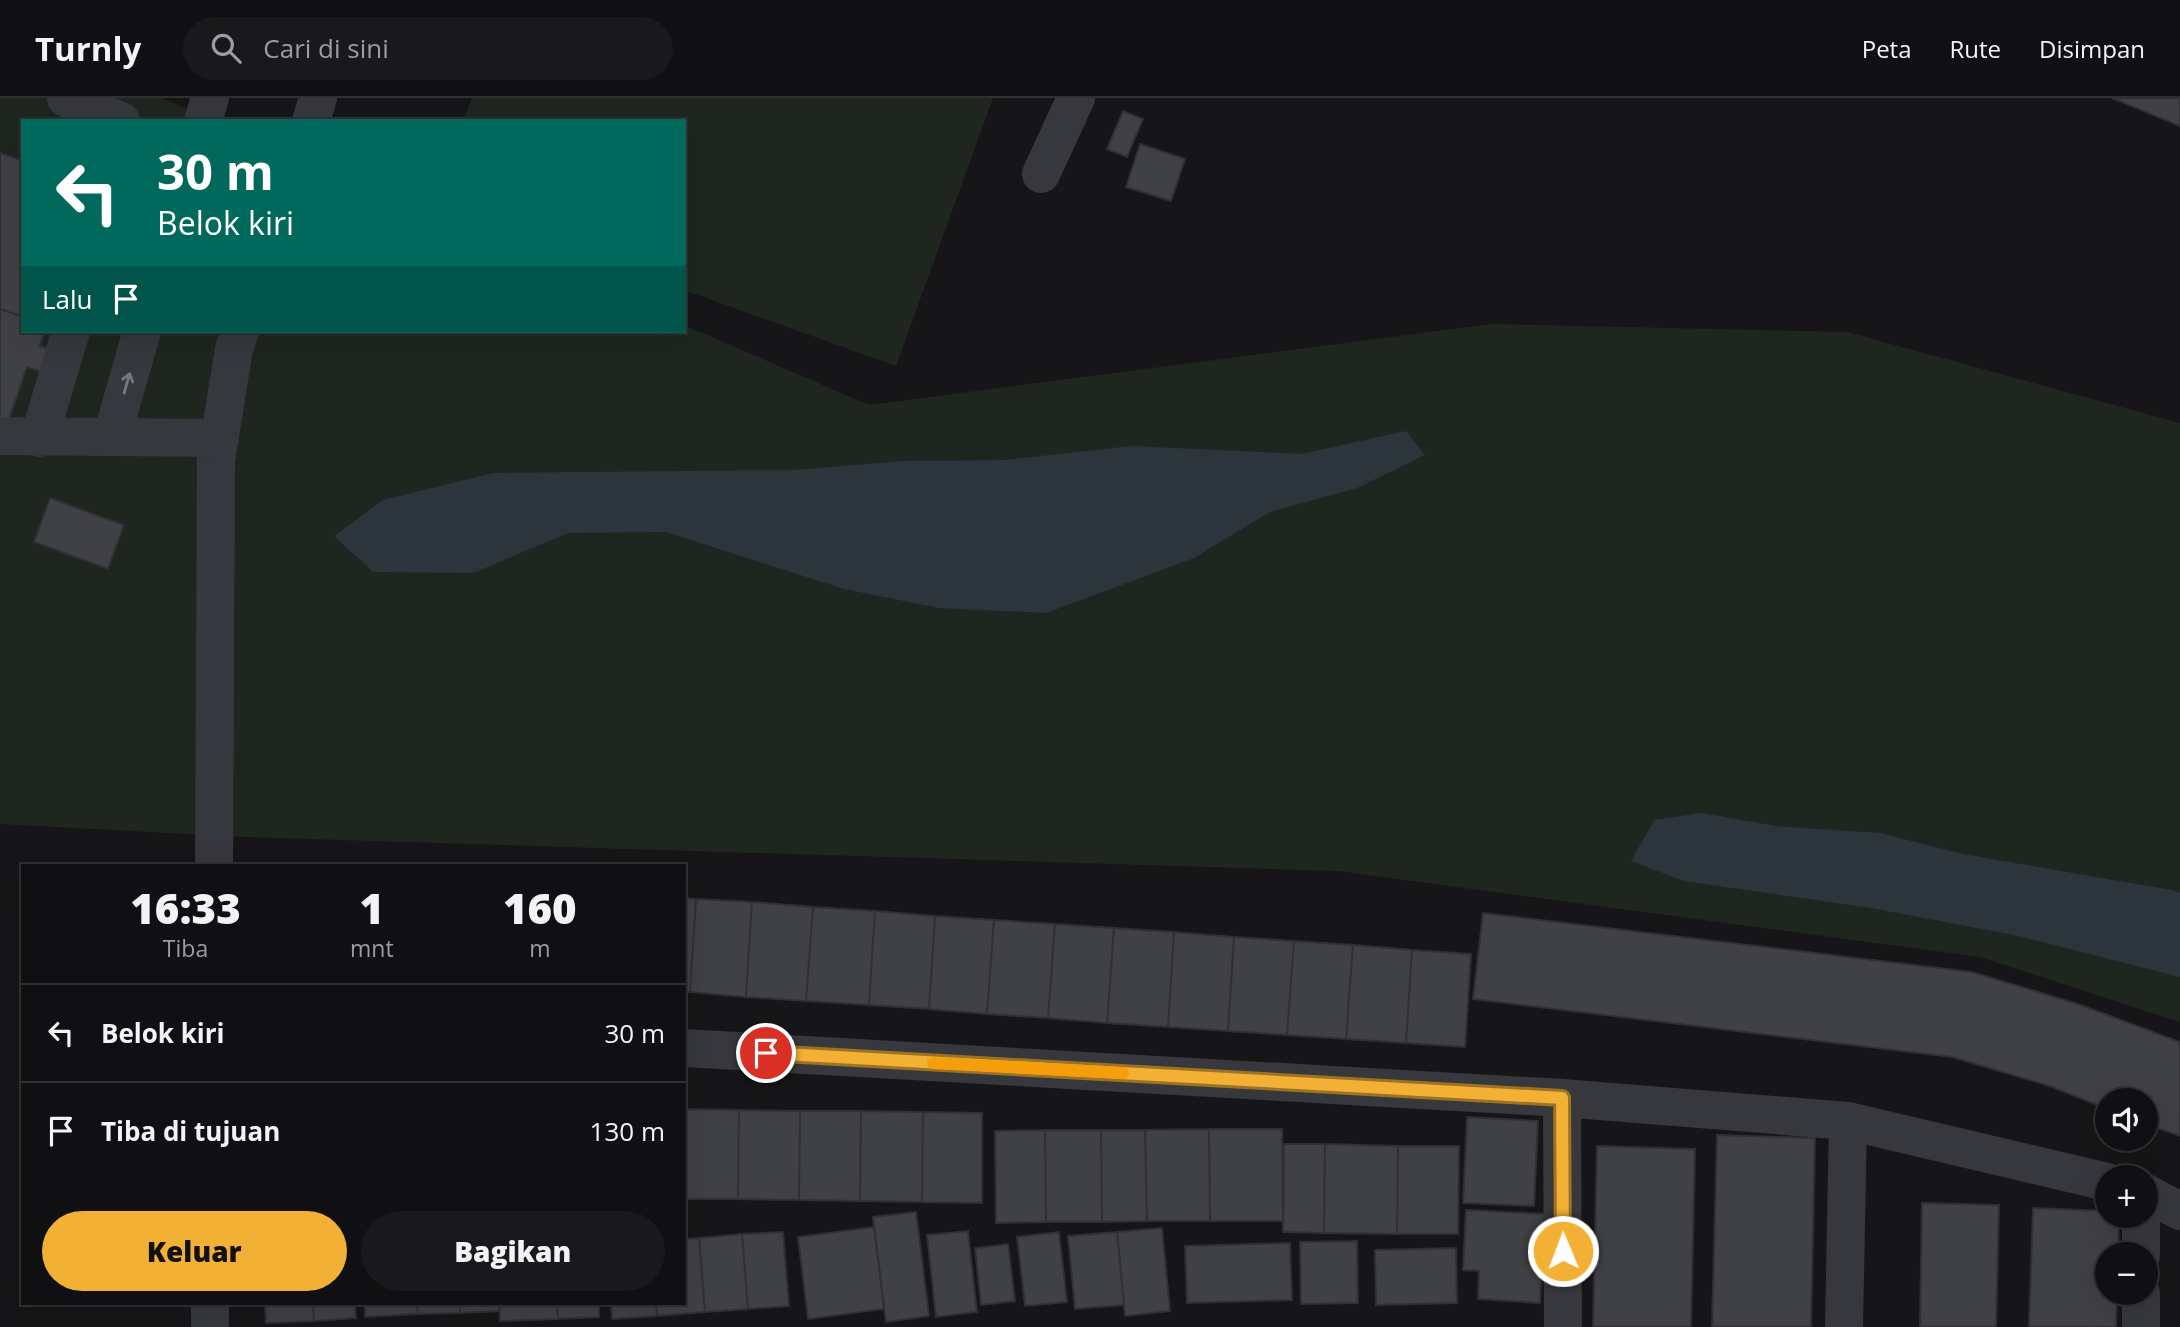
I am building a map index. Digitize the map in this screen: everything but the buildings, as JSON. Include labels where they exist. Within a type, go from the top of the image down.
[{"type":"street","points":[[66,98],[116,119]]},
{"type":"street","points":[[204,119],[210,98]]},
{"type":"street","points":[[312,119],[318,98]]},
{"type":"street","points":[[1041,174],[1076,98]]},
{"type":"street","points":[[39,438],[70,333]]},
{"type":"street","points":[[112,436],[141,333]]},
{"type":"street","points":[[214,864],[216,460],[234,349],[239,333]]},
{"type":"street","points":[[0,436],[220,438]]},
{"type":"street","points":[[686,1048],[1562,1098],[1848,1121],[2095,1179]]},
{"type":"street","points":[[1562,1098],[1563,1327]]},
{"type":"street","points":[[1844,1327],[1848,1121]]},
{"type":"street","points":[[2158,1199],[2180,1211]]},
{"type":"street","points":[[210,1305],[210,1327]]},
{"type":"street","points":[[2141,1305],[2141,1327]]},
{"type":"shaded area","points":[[0,98],[163,98],[210,119],[21,119],[21,333],[686,333],[686,326],[869,405],[1491,324],[1847,332],[2180,423],[2180,1022],[1980,957],[1338,871],[244,837],[0,824]]},
{"type":"shaded area","points":[[472,98],[993,98],[896,366],[686,291],[686,119],[464,119]]},
{"type":"shaded area","points":[[1406,431],[1425,455],[1357,488],[1270,512],[1194,558],[1046,613],[939,608],[844,589],[666,532],[568,533],[473,573],[373,572],[334,536],[383,500],[493,473],[794,470],[903,461],[1005,460],[1131,446],[1302,454]]},
{"type":"shaded area","points":[[1702,813],[1776,826],[1880,833],[1963,854],[2172,890],[2180,893],[2180,977],[2014,935],[1871,908],[1684,881],[1631,861],[1654,820]]},
{"type":"slow traffic","points":[[933,1063],[1123,1073]]},
{"type":"route","points":[[766,1053],[1562,1098],[1563,1251]]}]
